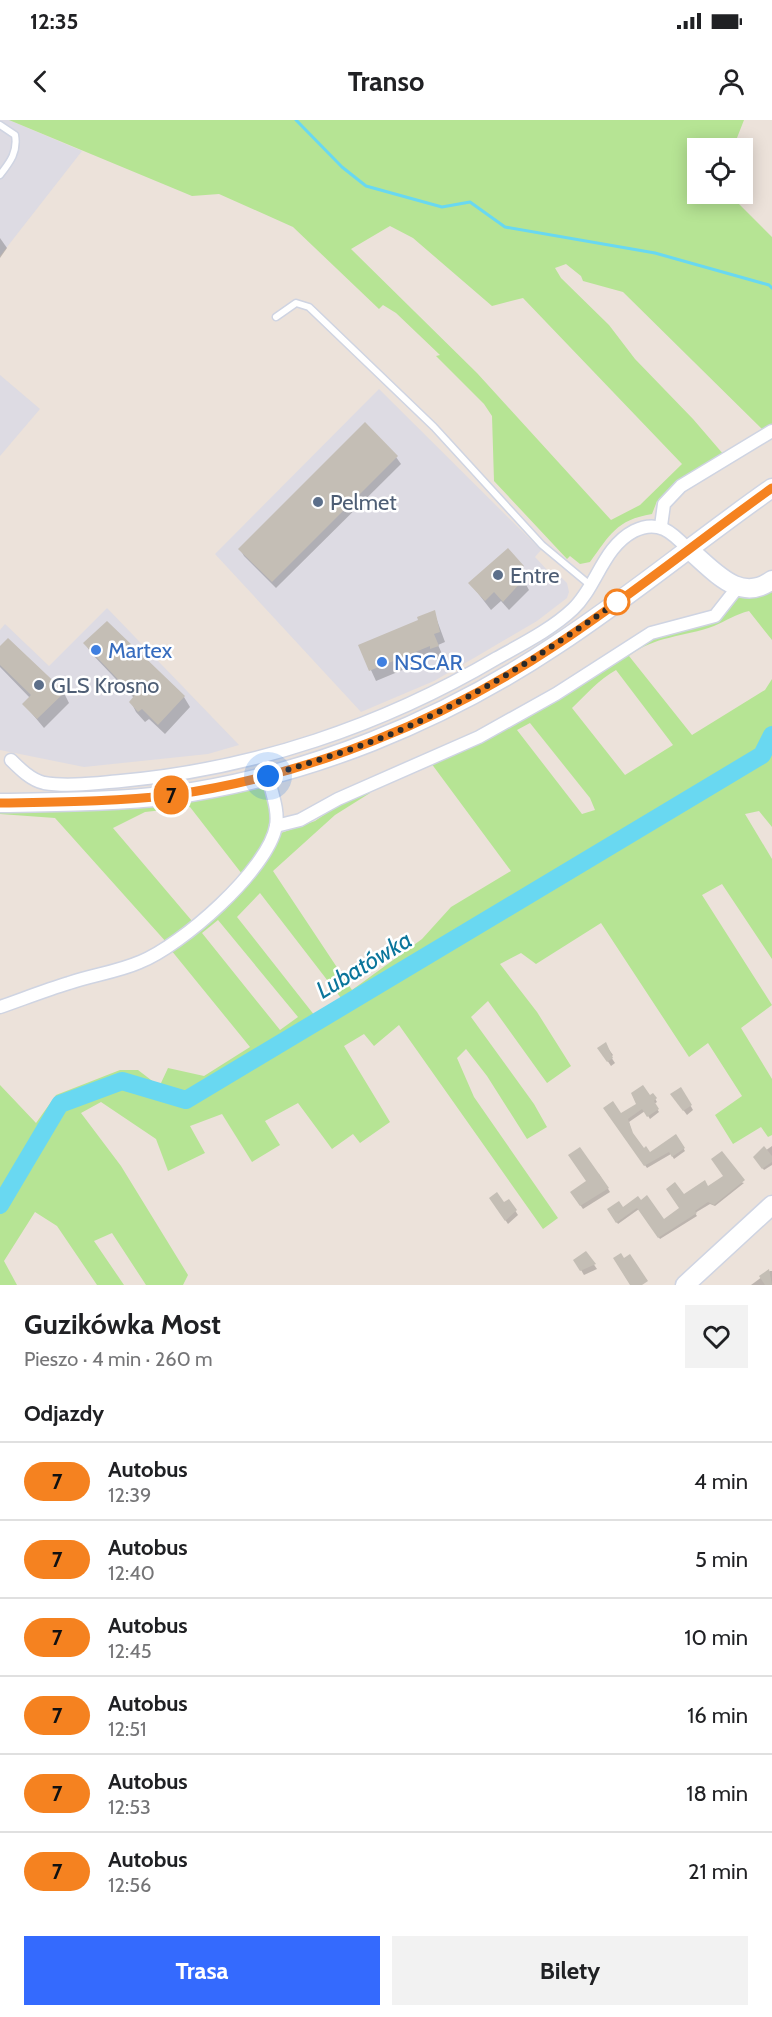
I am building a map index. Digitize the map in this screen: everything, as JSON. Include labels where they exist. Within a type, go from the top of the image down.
[{"type":"street","points":[[662,526],[664,504],[681,486],[772,431]]},
{"type":"street","points":[[0,803],[98,802],[162,796],[268,776],[350,750],[417,723],[483,689],[555,646],[676,561],[688,549],[772,488]]},
{"type":"street","points":[[10,760],[25,774],[43,783],[95,783],[146,779],[212,767],[309,744],[397,711],[453,685],[538,634],[574,608],[619,540],[636,530],[662,526],[671,531],[720,577],[737,588],[749,589],[772,580]]},
{"type":"street","points":[[276,826],[300,820],[338,799],[479,737],[556,694],[651,633],[715,616],[737,588]]},
{"type":"street","points":[[0,1007],[140,962],[163,950],[213,911],[240,884],[272,841],[277,817],[268,776]]},
{"type":"street","points":[[685,1285],[772,1205]]},
{"type":"lane","points":[[0,125],[15,135],[17,145],[13,158],[0,175]]},
{"type":"lane","points":[[276,317],[296,303],[309,307],[436,425],[542,545],[590,585]]},
{"type":"shaded area","points":[[0,120],[9,120],[82,151],[0,256]]},
{"type":"shaded area","points":[[0,375],[40,409],[0,456]]},
{"type":"shaded area","points":[[379,389],[541,550],[535,557],[550,573],[554,570],[567,583],[569,592],[567,598],[537,621],[474,658],[434,681],[361,712],[215,554]]},
{"type":"shaded area","points":[[107,608],[239,745],[208,754],[84,767],[0,750],[0,630],[5,624],[49,666]]},
{"type":"green space","points":[[9,120],[744,120],[737,138],[687,138],[687,204],[739,204],[772,237],[772,425],[764,431],[623,292],[583,281],[581,276],[566,264],[555,268],[561,278],[609,325],[635,359],[724,455],[662,502],[657,501],[652,514],[630,520],[615,530],[590,562],[580,564],[570,556],[567,559],[494,481],[492,416],[484,404],[436,356],[440,355],[396,313],[383,305],[379,309],[293,227],[219,194],[192,196]],"holes":[[[390,226],[413,238],[492,306],[523,298],[682,464],[640,505],[611,520],[477,373],[351,249]]]},
{"type":"green space","points":[[772,591],[772,640],[749,611],[703,630],[649,644],[629,656],[692,735],[765,690],[772,679],[772,827],[759,811],[745,814],[772,859],[772,959],[722,884],[702,895],[772,1005],[741,1028],[772,1079],[772,1135],[768,1137],[761,1127],[733,1144],[715,1115],[742,1096],[708,1043],[689,1057],[601,923],[536,964],[521,953],[500,964],[537,1012],[571,1066],[547,1083],[488,1001],[471,1017],[534,1104],[547,1127],[527,1139],[487,1076],[466,1049],[457,1058],[474,1097],[558,1218],[543,1229],[399,1025],[374,1046],[364,1034],[344,1046],[390,1122],[360,1143],[353,1134],[332,1149],[298,1103],[265,1121],[280,1145],[252,1162],[222,1114],[190,1126],[205,1153],[168,1171],[156,1139],[101,1102],[81,1113],[121,1166],[188,1275],[183,1285],[146,1285],[112,1233],[94,1241],[124,1285],[97,1285],[57,1226],[35,1212],[4,1261],[17,1285],[0,1285],[0,1085],[36,1123],[56,1095],[120,1070],[138,1070],[155,1083],[161,1083],[168,1068],[204,1076],[250,1047],[171,950],[248,881],[273,850],[281,833],[315,821],[349,798],[368,790],[370,793],[335,815],[273,871],[352,990],[422,939],[451,907],[511,871],[431,763],[649,638],[693,626],[740,596],[758,596]],"holes":[[[616,670],[673,745],[625,775],[572,708]],[[530,723],[590,798],[595,810],[582,814],[517,730]],[[260,893],[341,998],[315,1016],[237,917]],[[218,920],[298,1017],[280,1030],[202,933]]]},
{"type":"green space","points":[[261,784],[268,797],[271,822],[268,833],[242,874],[190,807],[145,812],[113,828],[192,921],[167,943],[55,818],[0,814],[0,808]]},
{"type":"building","name":"Pelmet","points":[[365,422],[398,456],[272,582],[238,549]]},
{"type":"building","name":"Entre","points":[[508,548],[524,566],[517,571],[524,579],[503,602],[494,592],[485,601],[468,583]]},
{"type":"building","points":[[435,610],[440,632],[434,634],[439,646],[430,649],[430,646],[369,671],[358,645],[418,620],[417,617]]},
{"type":"building","points":[[107,621],[185,696],[158,725],[142,709],[138,712],[129,702],[134,696],[83,643]]},
{"type":"building","name":"GLS Krosno","points":[[8,638],[65,692],[37,719],[22,704],[31,695],[0,665],[0,646]]},
{"type":"building","points":[[606,1042],[613,1058],[607,1062],[597,1048]]},
{"type":"building","points":[[643,1085],[650,1095],[653,1093],[657,1098],[654,1101],[659,1109],[647,1117],[642,1109],[628,1119],[633,1133],[644,1148],[646,1146],[650,1152],[676,1134],[685,1148],[672,1157],[669,1152],[644,1166],[603,1108],[613,1101],[621,1113],[636,1104],[631,1093]]},
{"type":"building","points":[[681,1087],[692,1105],[683,1111],[670,1094]]},
{"type":"building","points":[[764,1146],[772,1156],[772,1162],[762,1169],[753,1157]]},
{"type":"building","points":[[580,1147],[609,1188],[580,1206],[570,1192],[586,1181],[568,1155]]},
{"type":"building","points":[[722,1151],[745,1180],[714,1205],[708,1202],[695,1211],[697,1213],[658,1238],[637,1208],[616,1223],[607,1209],[619,1201],[623,1207],[638,1196],[641,1200],[647,1195],[664,1219],[679,1208],[666,1189],[675,1182],[684,1194],[705,1180],[708,1186],[723,1176],[711,1159]]},
{"type":"building","points":[[497,1192],[504,1202],[509,1199],[517,1210],[505,1221],[489,1198]]},
{"type":"building","points":[[586,1251],[596,1264],[580,1271],[573,1260]]},
{"type":"building","points":[[621,1253],[624,1258],[630,1254],[648,1281],[642,1285],[630,1285],[613,1258]]},
{"type":"building","points":[[769,1269],[772,1285],[765,1285],[759,1276]]},
{"type":"waterway","points":[[296,120],[342,167],[366,186],[442,207],[470,202],[505,227],[655,253],[769,285],[772,288]]},
{"type":"waterway","name":"Lubatówka","points":[[0,1205],[60,1104],[122,1081],[186,1100],[762,755],[772,735]]},
{"type":"bus line","name":"7","points":[[0,803],[98,802],[172,795],[268,776],[350,750],[417,723],[483,689],[555,646],[676,561],[716,527],[772,488]]},
{"type":"place","name":"Pelmet","points":[[318,502]]},
{"type":"place","name":"Entre","points":[[498,575]]},
{"type":"place","name":"Martex","points":[[96,650]]},
{"type":"place","name":"NSCAR","points":[[382,662]]},
{"type":"place","name":"GLS Krosno","points":[[39,685]]},
{"type":"route","points":[[268,776],[350,750],[417,723],[483,689],[555,646],[624,597],[617,602]]}]
